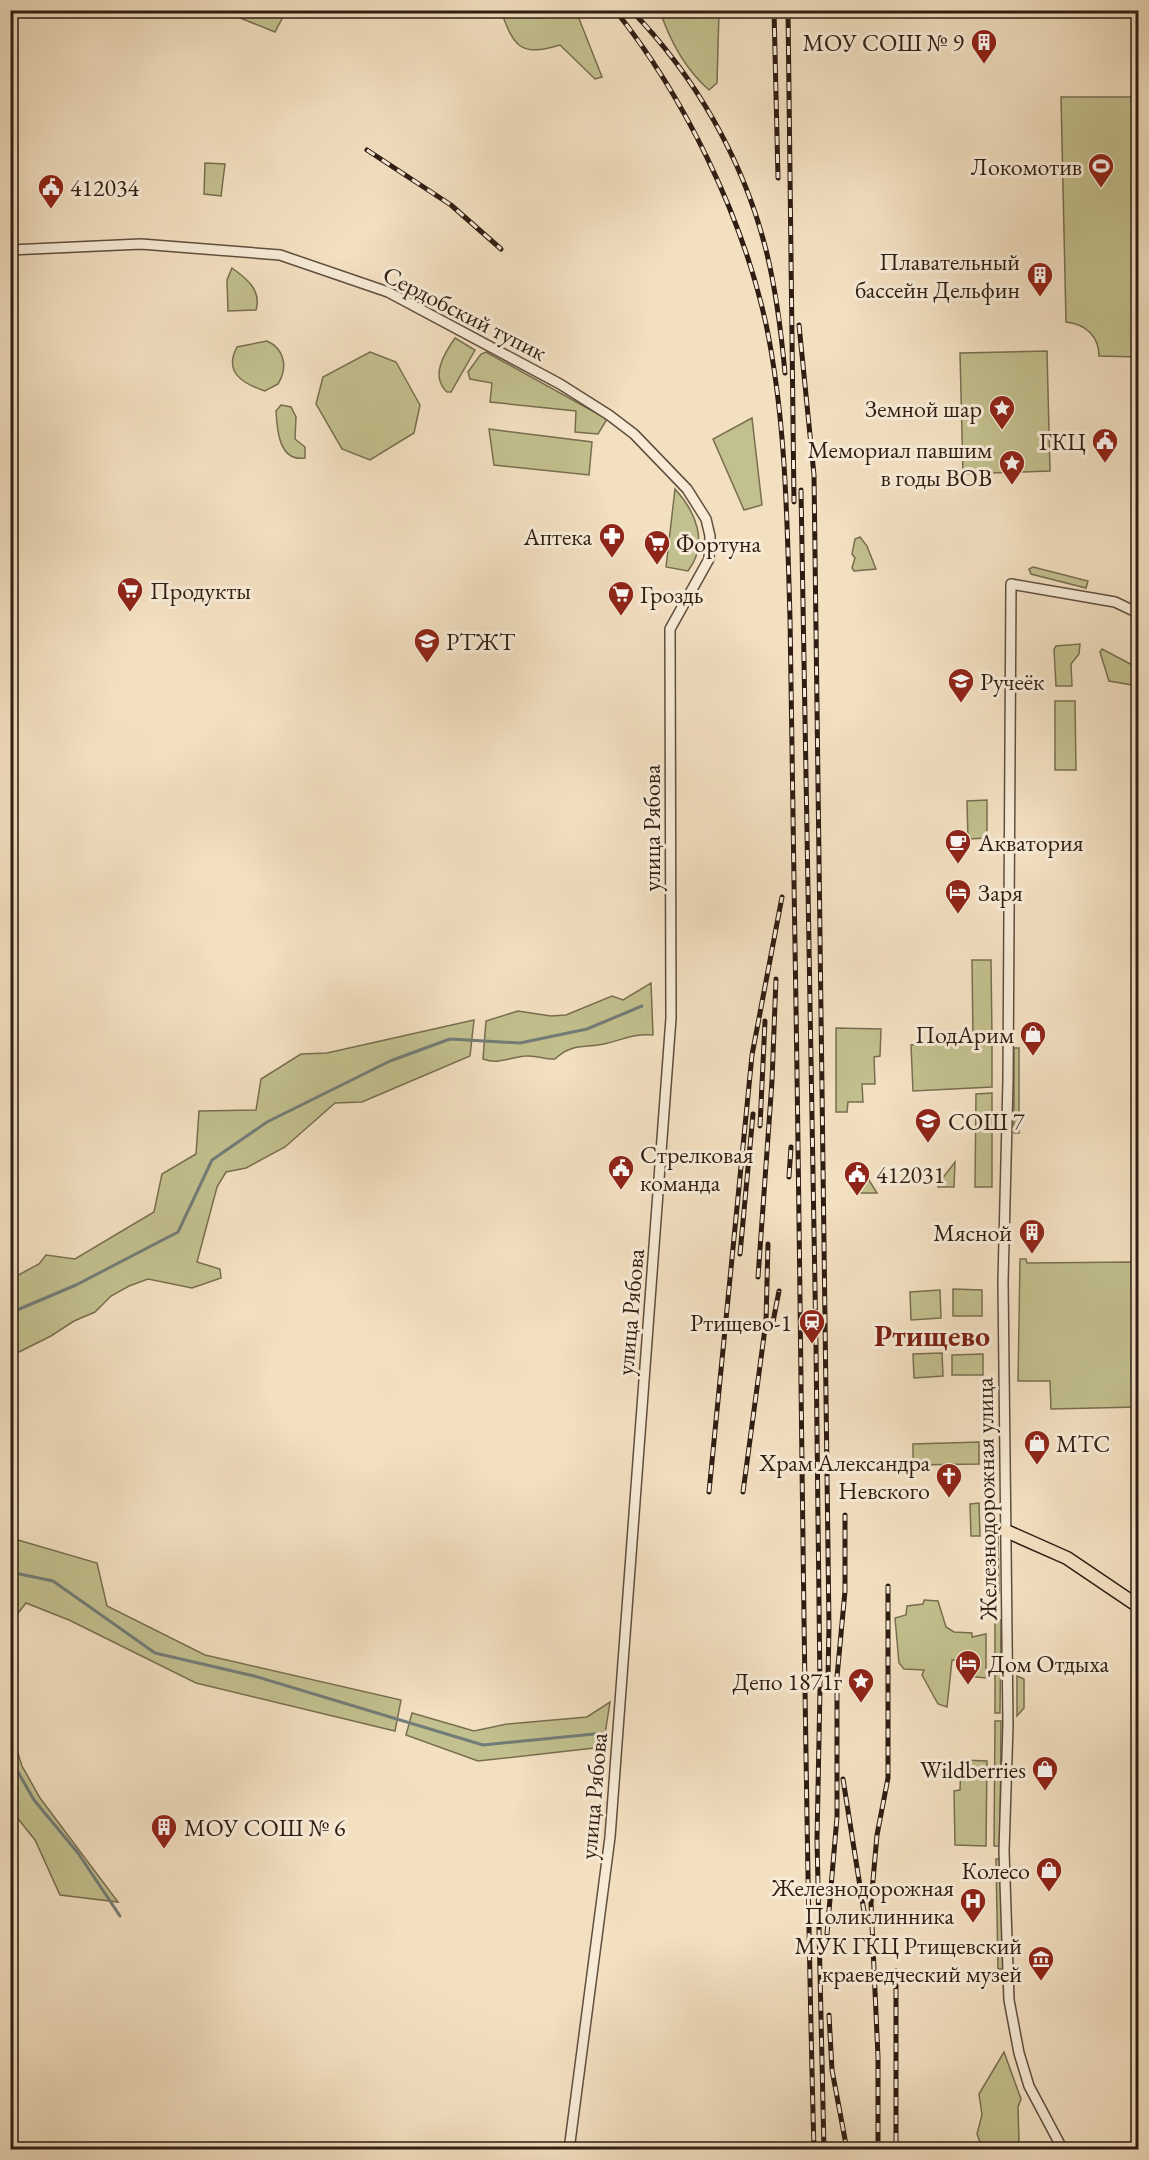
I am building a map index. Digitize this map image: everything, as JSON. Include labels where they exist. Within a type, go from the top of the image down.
[{"type":"main road","points":[[1006,1531],[1067,1558],[1138,1606]]},
{"type":"street","name":"Сердобский тупик","points":[[10,250],[141,244],[280,255],[388,292],[560,384],[609,415],[634,434],[687,489]]},
{"type":"street","name":"улица Рябова","points":[[569,2150],[586,2035],[610,1837],[670,1029],[670,629],[709,559],[710,536],[706,519],[687,489]]},
{"type":"street","name":"Железнодорожная улица","points":[[1063,2150],[1029,2086],[1019,2053],[1009,2000],[1004,1851],[1008,1725],[1003,1274],[1008,1071],[1011,585],[1115,602],[1138,613]]},
{"type":"shaded area","points":[[223,11],[286,11],[275,32]]},
{"type":"shaded area","points":[[501,11],[576,11],[602,77],[595,79],[560,45],[536,50],[520,46],[510,33]]},
{"type":"shaded area","points":[[660,11],[719,11],[717,83],[709,90],[679,54]]},
{"type":"shaded area","name":"Локомотив","points":[[1061,97],[1138,97],[1138,357],[1099,356],[1097,343],[1090,332],[1079,325],[1066,322]]},
{"type":"shaded area","points":[[205,163],[225,164],[221,196],[204,194]]},
{"type":"shaded area","points":[[232,268],[252,285],[257,296],[256,310],[228,311],[227,280]]},
{"type":"shaded area","points":[[455,338],[475,350],[451,392],[447,392],[440,379],[440,365]]},
{"type":"shaded area","points":[[267,341],[278,349],[284,365],[278,384],[265,391],[250,385],[238,376],[234,371],[233,356],[237,347]]},
{"type":"shaded area","points":[[1047,351],[1050,471],[963,474],[960,353]]},
{"type":"shaded area","points":[[370,352],[396,362],[420,405],[414,433],[370,460],[342,449],[316,404],[323,377]]},
{"type":"shaded area","points":[[486,352],[607,419],[598,434],[575,432],[576,411],[490,402],[492,383],[470,379],[468,372],[481,354]]},
{"type":"shaded area","points":[[281,405],[291,407],[296,417],[295,439],[305,447],[305,458],[290,455],[281,443],[276,411]]},
{"type":"shaded area","points":[[752,418],[762,505],[744,510],[713,439]]},
{"type":"shaded area","points":[[489,429],[592,442],[589,475],[494,465]]},
{"type":"shaded area","points":[[675,489],[694,518],[699,539],[698,550],[688,571],[666,567]]},
{"type":"shaded area","points":[[860,537],[867,546],[876,569],[854,571],[852,568],[855,558],[852,554],[855,539]]},
{"type":"shaded area","points":[[1033,567],[1088,581],[1086,588],[1031,574],[1029,569]]},
{"type":"shaded area","points":[[1080,644],[1079,654],[1071,664],[1072,686],[1056,686],[1054,649],[1056,646]]},
{"type":"shaded area","points":[[1102,649],[1138,668],[1138,686],[1109,681],[1100,652]]},
{"type":"shaded area","points":[[1055,701],[1075,701],[1076,770],[1055,770]]},
{"type":"shaded area","points":[[987,800],[987,838],[968,839],[967,801]]},
{"type":"shaded area","points":[[972,960],[991,960],[992,1037],[973,1038]]},
{"type":"shaded area","points":[[651,983],[653,1035],[634,1036],[600,1045],[574,1048],[555,1059],[530,1056],[500,1061],[483,1059],[486,1021],[518,1011],[551,1016],[566,1015],[612,996],[623,1000]]},
{"type":"shaded area","points":[[474,1020],[470,1056],[362,1102],[335,1103],[285,1147],[246,1168],[226,1172],[217,1187],[197,1262],[220,1269],[221,1278],[192,1288],[148,1279],[129,1286],[111,1296],[95,1312],[11,1356],[11,1279],[39,1264],[46,1255],[75,1259],[154,1212],[162,1174],[196,1154],[199,1111],[256,1110],[261,1079],[301,1054],[327,1053]]},
{"type":"shaded area","points":[[836,1028],[881,1029],[880,1056],[874,1057],[875,1084],[862,1084],[863,1102],[848,1102],[847,1112],[836,1112]]},
{"type":"shaded area","points":[[992,1041],[992,1087],[913,1091],[911,1045]]},
{"type":"shaded area","points":[[1014,1048],[1019,1048],[1019,1133],[1014,1133]]},
{"type":"shaded area","points":[[992,1093],[992,1187],[975,1187],[976,1094]]},
{"type":"shaded area","points":[[955,1162],[954,1187],[938,1187],[938,1184]]},
{"type":"shaded area","points":[[864,1172],[877,1193],[855,1193],[855,1173]]},
{"type":"shaded area","points":[[1020,1259],[1026,1259],[1027,1263],[1138,1262],[1138,1407],[1051,1409],[1050,1381],[1018,1381]]},
{"type":"shaded area","points":[[953,1289],[982,1290],[982,1316],[953,1316]]},
{"type":"shaded area","points":[[940,1290],[941,1318],[911,1320],[910,1292]]},
{"type":"shaded area","points":[[942,1353],[943,1376],[914,1378],[913,1354]]},
{"type":"shaded area","points":[[983,1354],[983,1375],[952,1375],[952,1355]]},
{"type":"shaded area","points":[[979,1442],[979,1464],[913,1465],[913,1444]]},
{"type":"shaded area","points":[[979,1503],[980,1536],[971,1536],[970,1504]]},
{"type":"shaded area","points":[[993,1522],[998,1522],[999,1593],[993,1593]]},
{"type":"shaded area","points":[[11,1538],[97,1563],[107,1606],[205,1655],[401,1700],[395,1731],[196,1683],[69,1620],[26,1603],[11,1622]]},
{"type":"shaded area","points":[[924,1600],[938,1601],[946,1627],[954,1632],[972,1633],[972,1637],[986,1634],[986,1678],[966,1676],[968,1661],[952,1660],[947,1707],[938,1704],[922,1675],[924,1670],[904,1669],[899,1663],[895,1618],[906,1615],[907,1606],[923,1604]]},
{"type":"shaded area","points":[[995,1620],[1001,1620],[1000,1713],[995,1713]]},
{"type":"shaded area","points":[[1017,1676],[1024,1679],[1024,1708],[1017,1716]]},
{"type":"shaded area","points":[[11,1692],[15,1744],[22,1766],[40,1798],[118,1902],[60,1895],[35,1840],[11,1810]]},
{"type":"shaded area","points":[[610,1702],[603,1747],[478,1761],[406,1735],[412,1713],[474,1731],[507,1724],[587,1717]]},
{"type":"shaded area","points":[[995,1721],[1001,1721],[1000,1846],[994,1846]]},
{"type":"shaded area","points":[[961,1760],[987,1761],[986,1846],[955,1845],[954,1791],[960,1790]]},
{"type":"shaded area","points":[[996,1859],[1001,1859],[1003,1969],[998,1969]]},
{"type":"shaded area","points":[[1004,2052],[1021,2099],[1018,2107],[1019,2141],[1009,2149],[987,2149],[980,2142],[977,2134],[982,2115],[979,2094]]},
{"type":"waterway","points":[[10,1313],[76,1285],[178,1232],[212,1160],[267,1122],[390,1061],[450,1039],[520,1043],[587,1029],[642,1006]]},
{"type":"waterway","points":[[10,1572],[53,1581],[155,1653],[254,1676],[483,1745],[604,1733]]},
{"type":"waterway","points":[[10,1758],[34,1800],[78,1853],[120,1916]]},
{"type":"railway","points":[[615,10],[640,44],[687,118],[726,199],[742,241],[766,324],[782,433],[790,618],[805,1698],[814,2150]]},
{"type":"railway","points":[[631,10],[676,62],[695,90],[729,150],[743,181],[769,262],[778,309],[785,373]]},
{"type":"railway","points":[[774,10],[778,178]]},
{"type":"railway","points":[[788,10],[794,502]]},
{"type":"railway","points":[[367,150],[451,205],[501,249]]},
{"type":"railway","points":[[799,325],[814,475],[828,1677]]},
{"type":"railway","points":[[801,490],[816,1345],[820,1689],[817,1840],[824,2150]]},
{"type":"railway","points":[[709,1492],[752,1055],[782,897]]},
{"type":"railway","points":[[758,1277],[772,1081],[776,979]]},
{"type":"railway","points":[[760,1126],[765,1021]]},
{"type":"railway","points":[[740,1254],[753,1114]]},
{"type":"railway","points":[[789,1177],[791,1147]]},
{"type":"railway","points":[[743,1492],[766,1321],[768,1244]]},
{"type":"railway","points":[[772,1327],[779,1291]]},
{"type":"railway","points":[[827,1934],[837,1817],[837,1677],[845,1591],[845,1515]]},
{"type":"railway","points":[[878,2150],[878,2057],[871,1903],[877,1835],[888,1778],[888,1586]]},
{"type":"railway","points":[[843,1779],[865,1918]]},
{"type":"railway","points":[[896,1971],[896,2150]]},
{"type":"railway","points":[[829,2015],[832,2070],[847,2150]]},
{"type":"place","name":"МОУ СОШ № 9","points":[[984,65]]},
{"type":"place","name":"Локомотив","points":[[1101,189]]},
{"type":"place","name":"412034","points":[[51,210]]},
{"type":"place","name":"Плавательный бассейн Дельфин","points":[[1040,298]]},
{"type":"place","name":"Земной шар","points":[[1002,431]]},
{"type":"place","name":"ГКЦ","points":[[1105,464]]},
{"type":"place","name":"Мемориал павшим в годы ВОВ","points":[[1012,486]]},
{"type":"place","name":"Аптека","points":[[612,559]]},
{"type":"place","name":"Фортуна","points":[[657,566]]},
{"type":"place","name":"Продукты","points":[[130,613]]},
{"type":"place","name":"Гроздь","points":[[621,617]]},
{"type":"place","name":"РТЖТ","points":[[427,664]]},
{"type":"place","name":"Ручеёк","points":[[961,704]]},
{"type":"place","name":"Акватория","points":[[958,865]]},
{"type":"place","name":"Заря","points":[[958,915]]},
{"type":"place","name":"ПодАрим","points":[[1033,1057]]},
{"type":"place","name":"СОШ 7","points":[[928,1144]]},
{"type":"place","name":"Стрелковая команда","points":[[621,1191]]},
{"type":"place","name":"412031","points":[[857,1197]]},
{"type":"place","name":"Мясной","points":[[1032,1255]]},
{"type":"place","name":"Ртищево-1","points":[[812,1345]]},
{"type":"place","name":"МТС","points":[[1037,1466]]},
{"type":"place","name":"Храм Александра Невского","points":[[949,1499]]},
{"type":"place","name":"Дом Отдыха","points":[[968,1686]]},
{"type":"place","name":"Депо 1871г","points":[[861,1704]]},
{"type":"place","name":"Wildberries","points":[[1045,1792]]},
{"type":"place","name":"МОУ СОШ № 6","points":[[164,1850]]},
{"type":"place","name":"Колесо","points":[[1049,1893]]},
{"type":"place","name":"Железнодорожная Поликлинника","points":[[973,1924]]},
{"type":"place","name":"МУК ГКЦ Ртищевский краеведческий музей","points":[[1041,1982]]},
{"type":"district","name":"Ртищево","points":[[932,1335]]}]
